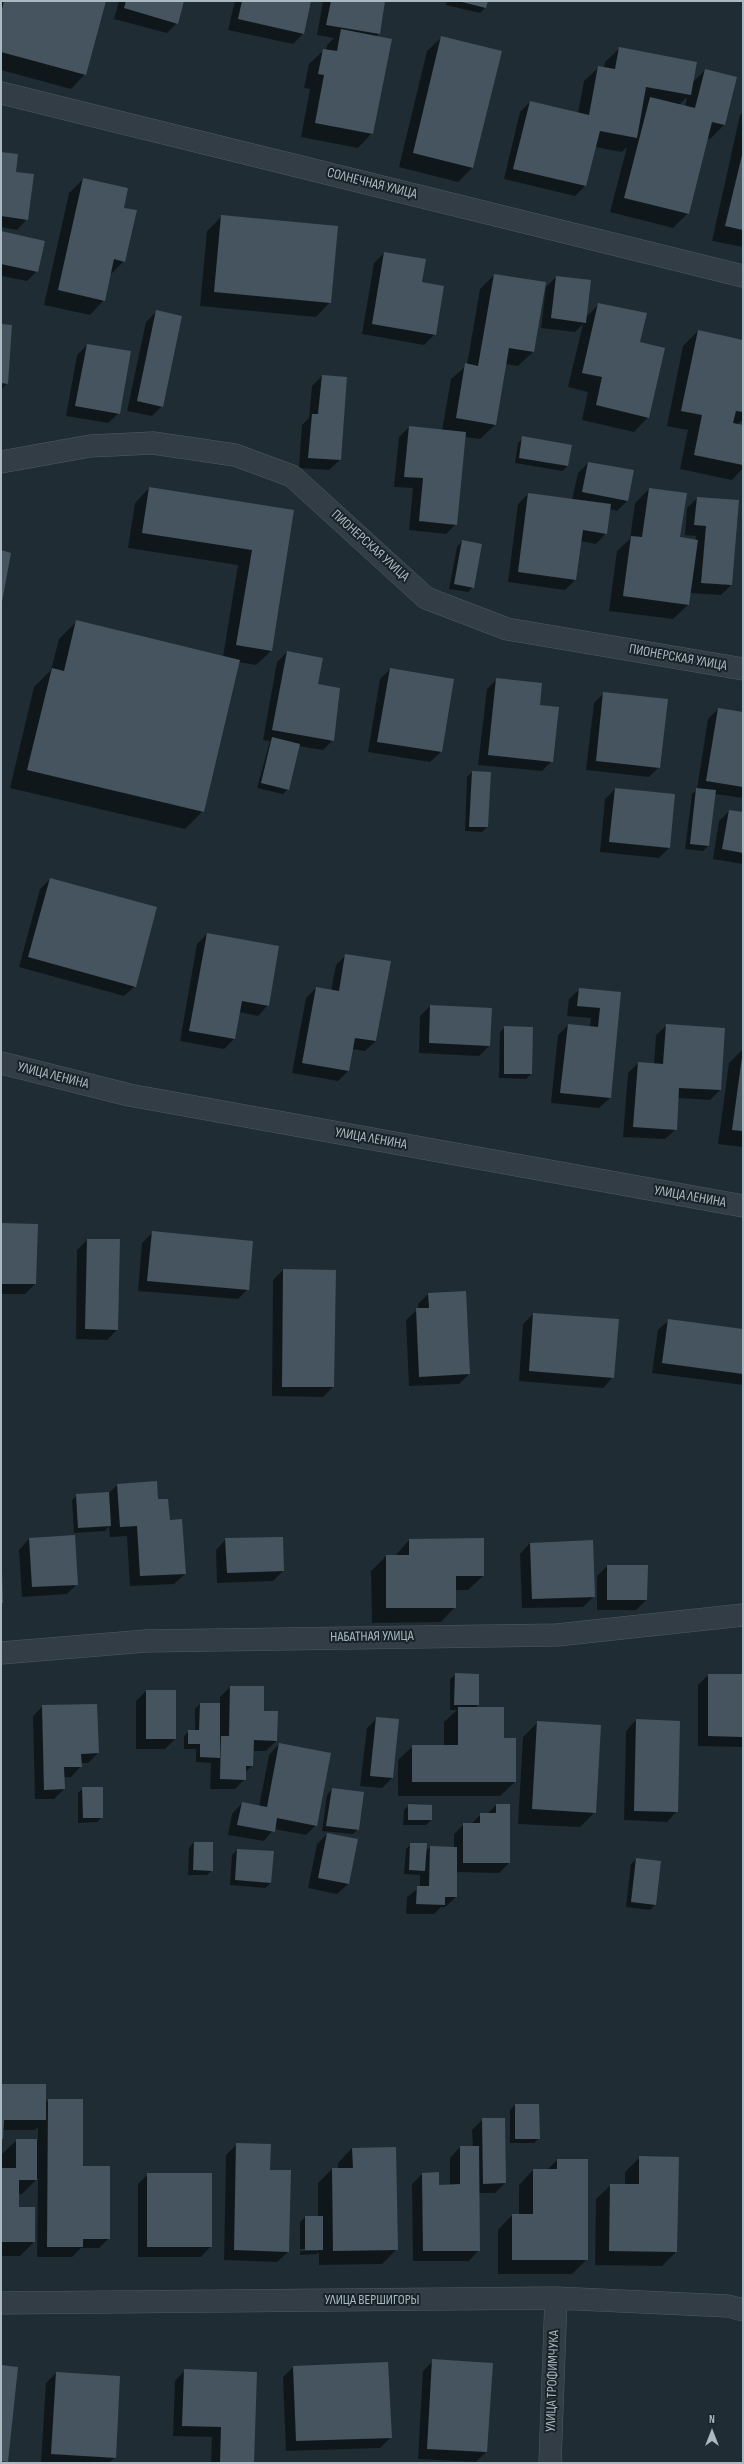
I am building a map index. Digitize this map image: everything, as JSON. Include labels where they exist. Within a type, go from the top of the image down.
[{"type":"street","name":"СОЛНЕЧНАЯ УЛИЦА","points":[[1,93],[743,276]]},
{"type":"street","name":"ПИОНЕРСКАЯ УЛИЦА","points":[[1,462],[90,446],[153,443],[234,454],[292,476],[426,598],[507,629],[743,669]]},
{"type":"street","name":"УЛИЦА ЛЕНИНА","points":[[1,1063],[129,1095],[743,1206]]},
{"type":"street","name":"НАБАТНАЯ УЛИЦА","points":[[1,1653],[146,1641],[556,1635],[743,1615]]},
{"type":"street","name":"УЛИЦА ВЕРШИГОРЫ","points":[[1,2302],[556,2298],[728,2306],[743,2310]]},
{"type":"street","name":"УЛИЦА ТРОФИМЧУКА","points":[[550,2463],[556,2298]]},
{"type":"building","points":[[4,1],[106,1],[86,75],[1,52],[1,13]]},
{"type":"building","points":[[126,1],[184,1],[178,24],[124,8]]},
{"type":"building","points":[[242,1],[311,1],[304,34],[238,19]]},
{"type":"building","points":[[331,1],[385,1],[380,34],[326,25]]},
{"type":"building","points":[[458,1],[488,1],[486,8]]},
{"type":"building","points":[[341,29],[392,39],[373,134],[315,123],[324,75],[318,74],[323,49],[337,51]]},
{"type":"building","points":[[441,36],[502,51],[473,168],[413,153]]},
{"type":"building","points":[[619,47],[697,62],[691,95],[646,87],[637,138],[600,131],[586,186],[513,169],[530,101],[589,115],[598,66],[615,69]]},
{"type":"building","points":[[705,69],[737,77],[725,125],[712,122],[689,214],[624,198],[650,97],[695,108]]},
{"type":"building","points":[[743,151],[743,230],[725,226]]},
{"type":"building","points":[[1,152],[18,154],[16,172],[34,174],[28,220],[1,216]]},
{"type":"building","points":[[83,178],[128,188],[124,208],[137,210],[125,262],[114,259],[105,301],[58,290]]},
{"type":"building","points":[[221,215],[338,226],[331,303],[214,292]]},
{"type":"building","points":[[1,231],[45,241],[38,272],[1,264]]},
{"type":"building","points":[[384,252],[426,259],[422,282],[444,286],[436,335],[372,324]]},
{"type":"building","points":[[494,274],[546,282],[534,352],[509,348],[496,425],[456,418],[465,363],[478,366]]},
{"type":"building","points":[[556,276],[591,280],[586,323],[551,318]]},
{"type":"building","points":[[598,303],[647,313],[640,342],[665,348],[649,418],[596,405],[602,377],[582,373]]},
{"type":"building","points":[[156,310],[182,316],[163,407],[137,401]]},
{"type":"building","points":[[1,324],[12,325],[8,384],[1,383]]},
{"type":"building","points":[[698,330],[743,340],[743,412],[736,411],[733,423],[743,425],[743,465],[694,455],[702,415],[681,411]]},
{"type":"building","points":[[87,344],[131,351],[120,414],[75,406]]},
{"type":"building","points":[[322,375],[347,377],[341,460],[308,458],[312,414],[318,414]]},
{"type":"building","points":[[409,426],[466,432],[457,525],[419,521],[423,478],[404,477]]},
{"type":"building","points":[[522,436],[572,445],[568,466],[519,458]]},
{"type":"building","points":[[588,462],[634,470],[628,501],[582,492]]},
{"type":"building","points":[[149,487],[294,510],[272,651],[236,645],[252,550],[142,533]]},
{"type":"building","points":[[649,488],[687,493],[680,537],[698,540],[689,605],[623,596],[631,536],[642,537]]},
{"type":"building","points":[[528,493],[611,504],[607,534],[583,530],[576,580],[518,572]]},
{"type":"building","points":[[697,497],[739,500],[732,585],[701,583],[706,526],[694,525]]},
{"type":"building","points":[[462,540],[482,544],[474,588],[454,584]]},
{"type":"building","points":[[1,550],[11,553],[2,602],[1,601]]},
{"type":"building","points":[[76,620],[240,660],[204,812],[27,770],[52,668],[64,671]]},
{"type":"building","points":[[287,651],[323,658],[318,684],[340,688],[334,741],[272,730]]},
{"type":"building","points":[[390,668],[454,679],[442,752],[377,742]]},
{"type":"building","points":[[496,678],[542,683],[540,705],[559,707],[553,762],[488,755]]},
{"type":"building","points":[[603,692],[668,699],[660,768],[596,761]]},
{"type":"building","points":[[718,708],[743,712],[743,787],[706,781]]},
{"type":"building","points":[[272,737],[300,744],[289,790],[261,783]]},
{"type":"building","points":[[472,771],[491,772],[488,827],[469,827]]},
{"type":"building","points":[[615,788],[675,794],[670,848],[609,842]]},
{"type":"building","points":[[696,788],[716,790],[709,846],[690,844]]},
{"type":"building","points":[[729,810],[743,812],[743,853],[722,849]]},
{"type":"building","points":[[50,878],[157,907],[136,987],[28,957]]},
{"type":"building","points":[[207,933],[279,946],[269,1006],[242,1001],[235,1039],[189,1031]]},
{"type":"building","points":[[345,954],[391,961],[376,1041],[355,1038],[349,1071],[302,1063],[316,987],[339,991]]},
{"type":"building","points":[[579,988],[621,992],[611,1098],[560,1093],[568,1024],[598,1027],[600,1008],[577,1006]]},
{"type":"building","points":[[430,1005],[492,1008],[490,1046],[429,1043]]},
{"type":"building","points":[[666,1024],[725,1028],[721,1090],[679,1088],[677,1130],[633,1127],[638,1062],[663,1064]]},
{"type":"building","points":[[504,1026],[533,1027],[532,1074],[504,1074]]},
{"type":"building","points":[[743,1057],[743,1131],[732,1130]]},
{"type":"building","points":[[1,1223],[38,1224],[36,1284],[1,1284]]},
{"type":"building","points":[[152,1231],[253,1241],[249,1290],[147,1281]]},
{"type":"building","points":[[87,1239],[120,1239],[118,1330],[85,1329]]},
{"type":"building","points":[[283,1269],[336,1270],[334,1387],[282,1387]]},
{"type":"building","points":[[466,1291],[470,1374],[419,1377],[416,1308],[429,1308],[428,1293]]},
{"type":"building","points":[[533,1313],[619,1319],[614,1378],[529,1371]]},
{"type":"building","points":[[668,1319],[743,1329],[743,1374],[662,1363]]},
{"type":"building","points":[[157,1481],[158,1499],[168,1499],[170,1520],[182,1519],[186,1574],[140,1576],[137,1526],[120,1527],[117,1484]]},
{"type":"building","points":[[109,1492],[111,1526],[78,1528],[76,1494]]},
{"type":"building","points":[[75,1535],[78,1585],[32,1587],[29,1538]]},
{"type":"building","points":[[283,1537],[284,1571],[227,1573],[225,1538]]},
{"type":"building","points":[[484,1538],[484,1576],[456,1576],[456,1608],[386,1608],[386,1555],[409,1555],[409,1539]]},
{"type":"building","points":[[593,1540],[595,1597],[532,1599],[530,1543]]},
{"type":"building","points":[[607,1565],[648,1565],[647,1600],[607,1600]]},
{"type":"building","points":[[2,1568],[3,1603],[1,1603]]},
{"type":"building","points":[[455,1673],[479,1674],[479,1705],[454,1705]]},
{"type":"building","points":[[708,1674],[743,1674],[743,1737],[708,1736]]},
{"type":"building","points":[[230,1686],[264,1686],[264,1711],[278,1711],[277,1741],[254,1740],[253,1766],[246,1766],[246,1780],[220,1779],[221,1736],[229,1736]]},
{"type":"building","points":[[146,1690],[176,1690],[176,1739],[146,1739]]},
{"type":"building","points":[[200,1703],[220,1703],[220,1758],[200,1757],[200,1744],[188,1744],[188,1730],[199,1730]]},
{"type":"building","points":[[97,1704],[99,1753],[81,1754],[82,1767],[64,1767],[65,1789],[44,1790],[42,1705]]},
{"type":"building","points":[[458,1707],[504,1707],[504,1738],[516,1738],[516,1782],[412,1782],[412,1745],[458,1745]]},
{"type":"building","points":[[376,1717],[399,1719],[393,1778],[370,1776]]},
{"type":"building","points":[[636,1719],[680,1721],[678,1812],[634,1811]]},
{"type":"building","points":[[537,1721],[601,1725],[596,1813],[532,1809]]},
{"type":"building","points":[[279,1743],[331,1753],[317,1826],[277,1818],[275,1832],[237,1825],[242,1802],[267,1807]]},
{"type":"building","points":[[82,1787],[103,1787],[103,1818],[83,1818]]},
{"type":"building","points":[[332,1788],[364,1792],[359,1830],[326,1826]]},
{"type":"building","points":[[408,1804],[432,1805],[432,1820],[408,1820]]},
{"type":"building","points":[[496,1804],[510,1804],[510,1863],[463,1863],[463,1823],[480,1823],[480,1813],[496,1813]]},
{"type":"building","points":[[327,1833],[358,1839],[349,1884],[318,1878]]},
{"type":"building","points":[[194,1842],[213,1842],[213,1871],[193,1870]]},
{"type":"building","points":[[410,1843],[427,1843],[425,1871],[409,1870]]},
{"type":"building","points":[[430,1846],[457,1847],[457,1897],[445,1897],[445,1905],[416,1904],[417,1886],[429,1886]]},
{"type":"building","points":[[237,1849],[274,1851],[271,1883],[235,1880]]},
{"type":"building","points":[[636,1858],[661,1861],[656,1905],[631,1902]]},
{"type":"building","points":[[1,2084],[46,2084],[46,2120],[4,2120],[3,2139],[1,2139]]},
{"type":"building","points":[[48,2099],[83,2099],[83,2166],[110,2166],[110,2239],[83,2239],[83,2247],[47,2247]]},
{"type":"building","points":[[515,2104],[539,2104],[540,2139],[515,2139]]},
{"type":"building","points":[[482,2118],[505,2118],[506,2183],[483,2184]]},
{"type":"building","points":[[16,2139],[37,2139],[37,2180],[19,2180],[19,2207],[35,2207],[35,2242],[1,2242],[1,2168],[16,2168]]},
{"type":"building","points":[[236,2143],[271,2144],[270,2170],[291,2170],[289,2252],[234,2250]]},
{"type":"building","points":[[460,2146],[479,2146],[480,2251],[423,2251],[422,2173],[439,2172],[439,2185],[460,2184]]},
{"type":"building","points":[[396,2147],[398,2250],[333,2251],[332,2168],[353,2168],[352,2148]]},
{"type":"building","points":[[639,2156],[679,2157],[677,2252],[609,2251],[610,2184],[639,2184]]},
{"type":"building","points":[[557,2159],[588,2159],[588,2260],[512,2260],[512,2214],[533,2214],[533,2169],[557,2169]]},
{"type":"building","points":[[147,2173],[212,2173],[212,2247],[147,2247]]},
{"type":"building","points":[[305,2216],[323,2216],[323,2250],[305,2250]]},
{"type":"building","points":[[432,2359],[493,2363],[487,2452],[427,2449]]},
{"type":"building","points":[[388,2362],[392,2438],[296,2441],[293,2366]]},
{"type":"building","points":[[1,2365],[18,2367],[8,2462],[1,2461]]},
{"type":"building","points":[[184,2369],[257,2372],[254,2463],[220,2463],[221,2427],[182,2426]]},
{"type":"building","points":[[56,2372],[120,2376],[116,2458],[51,2454]]}]
